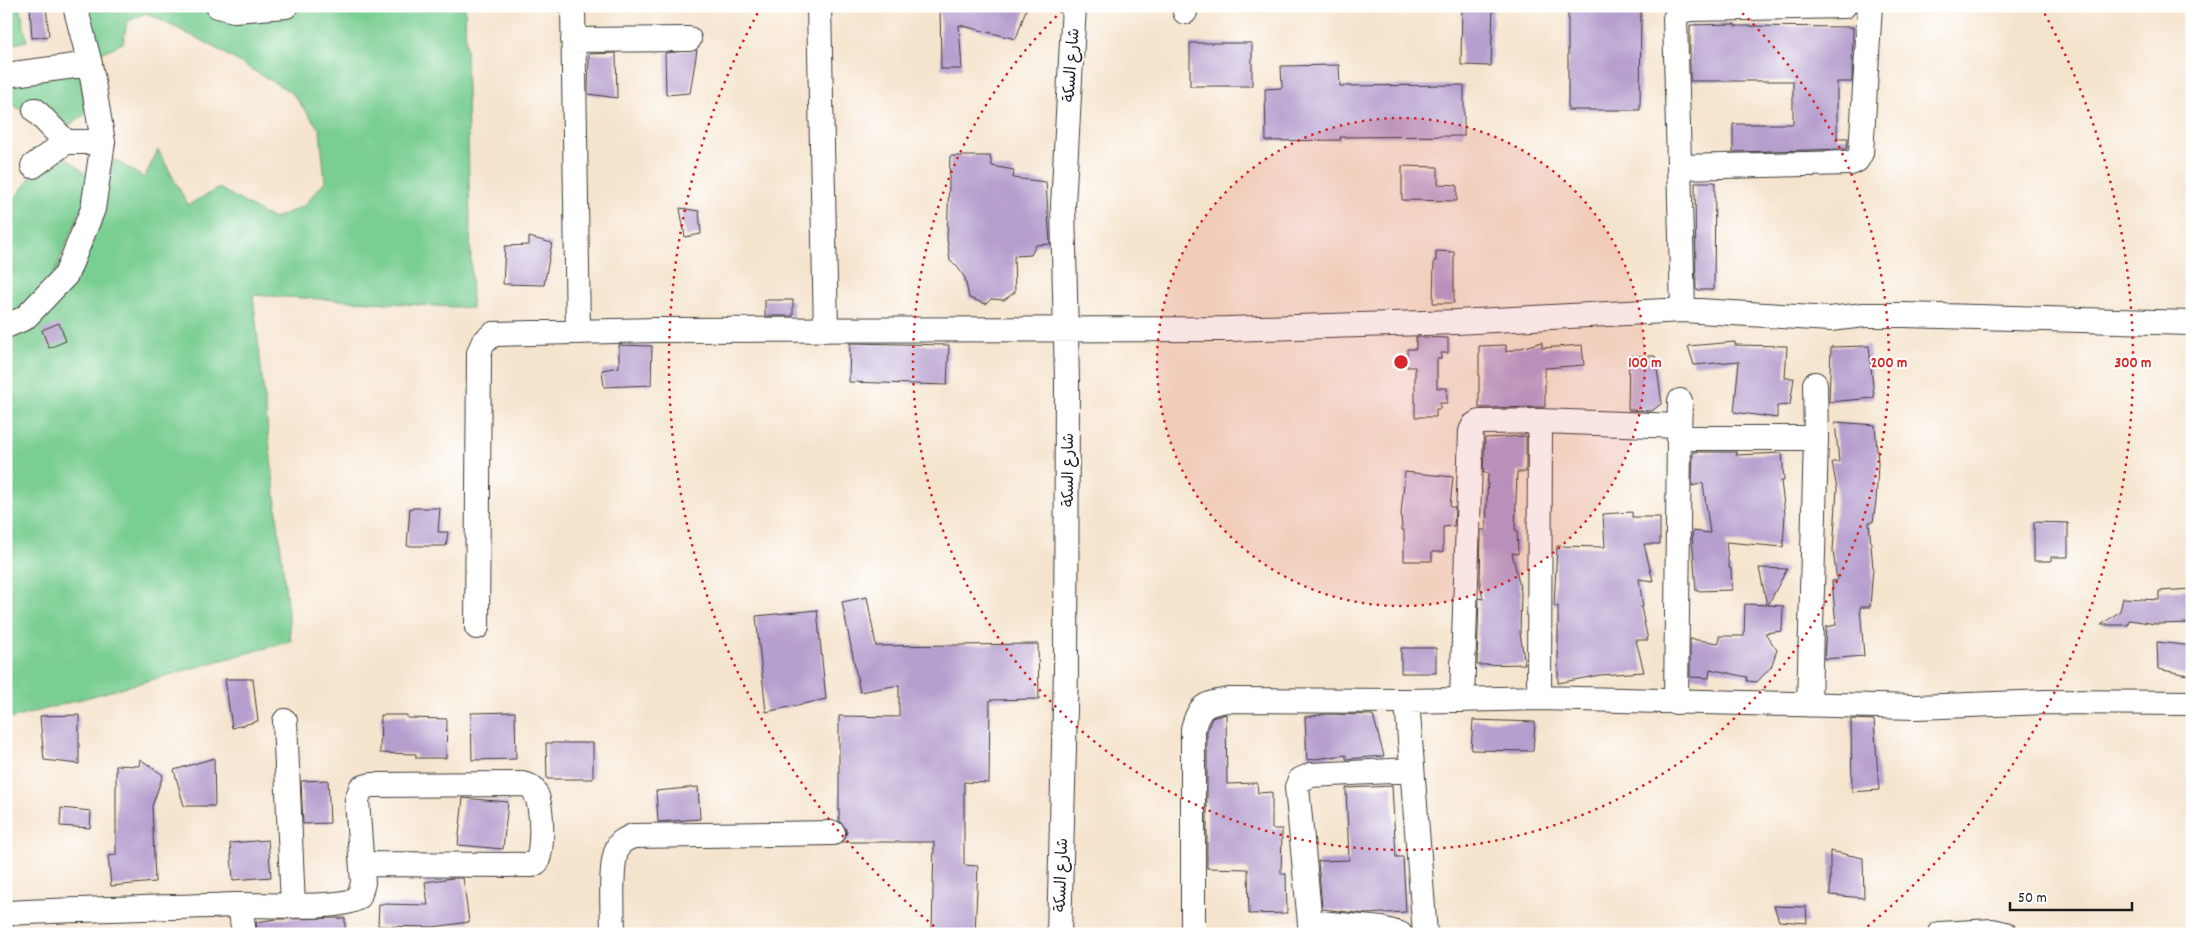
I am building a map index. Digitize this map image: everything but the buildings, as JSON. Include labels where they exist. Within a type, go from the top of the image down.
[{"type":"street","points":[[6,326],[25,318],[66,275],[93,209],[103,142],[90,64],[75,6]]},
{"type":"street","points":[[218,6],[234,10],[286,6]]},
{"type":"street","points":[[573,6],[578,332]]},
{"type":"street","points":[[819,6],[826,330]]},
{"type":"street","name":"شارع السكة","points":[[1059,934],[1066,671],[1063,205],[1074,6]]},
{"type":"street","points":[[1683,310],[1675,18],[1681,11],[1690,9],[1844,6]]},
{"type":"street","points":[[1679,167],[1851,163],[1857,160],[1861,153],[1870,6]]},
{"type":"street","points":[[573,40],[689,39]]},
{"type":"street","points":[[6,75],[90,64]]},
{"type":"street","points":[[35,110],[66,142]]},
{"type":"street","points":[[33,166],[66,142],[103,142]]},
{"type":"street","points":[[477,627],[479,353],[483,343],[493,334],[826,330],[1065,331],[1371,325],[1683,310],[1830,319],[1864,315],[1894,315],[2192,322]]},
{"type":"street","points":[[1809,705],[1816,438],[1815,384]]},
{"type":"street","points":[[1676,702],[1680,401]]},
{"type":"street","points":[[1462,700],[1471,431],[1474,425],[1480,422],[1540,421],[1679,432],[1816,438]]},
{"type":"street","points":[[1539,698],[1540,421]]},
{"type":"street","points":[[1193,934],[1193,729],[1197,713],[1207,704],[1228,700],[1406,701],[1539,698],[1916,707],[2046,702],[2192,703]]},
{"type":"street","points":[[1406,701],[1425,934]]},
{"type":"street","points":[[285,720],[293,906]]},
{"type":"street","points":[[1400,934],[1382,929],[1310,928],[1297,787],[1300,780],[1311,775],[1411,770]]},
{"type":"street","points":[[6,914],[240,905],[293,906],[356,900],[362,890],[363,864],[357,800],[358,793],[365,786],[522,784],[530,786],[535,793],[541,842],[537,862],[532,865],[363,864]]},
{"type":"street","points":[[613,934],[615,859],[618,847],[624,840],[633,836],[833,833]]},
{"type":"street","points":[[240,905],[244,934]]},
{"type":"street","points":[[1940,934],[1992,931],[2005,934]]},
{"type":"green space","points":[[6,6],[20,6],[27,41],[6,46]]},
{"type":"green space","points":[[86,6],[182,6],[255,20],[297,12],[297,6],[465,6],[472,308],[253,295],[291,641],[6,720],[6,335],[101,210],[114,159],[144,178],[158,150],[188,205],[219,188],[273,219],[305,205],[325,181],[320,130],[292,93],[205,42],[146,13],[127,22],[123,43],[96,55]]},
{"type":"green space","points":[[79,70],[87,113],[68,126],[36,99],[24,113],[6,99],[6,81]]},
{"type":"green space","points":[[65,156],[89,177],[91,187],[48,287],[6,318],[6,210],[36,170]]}]
